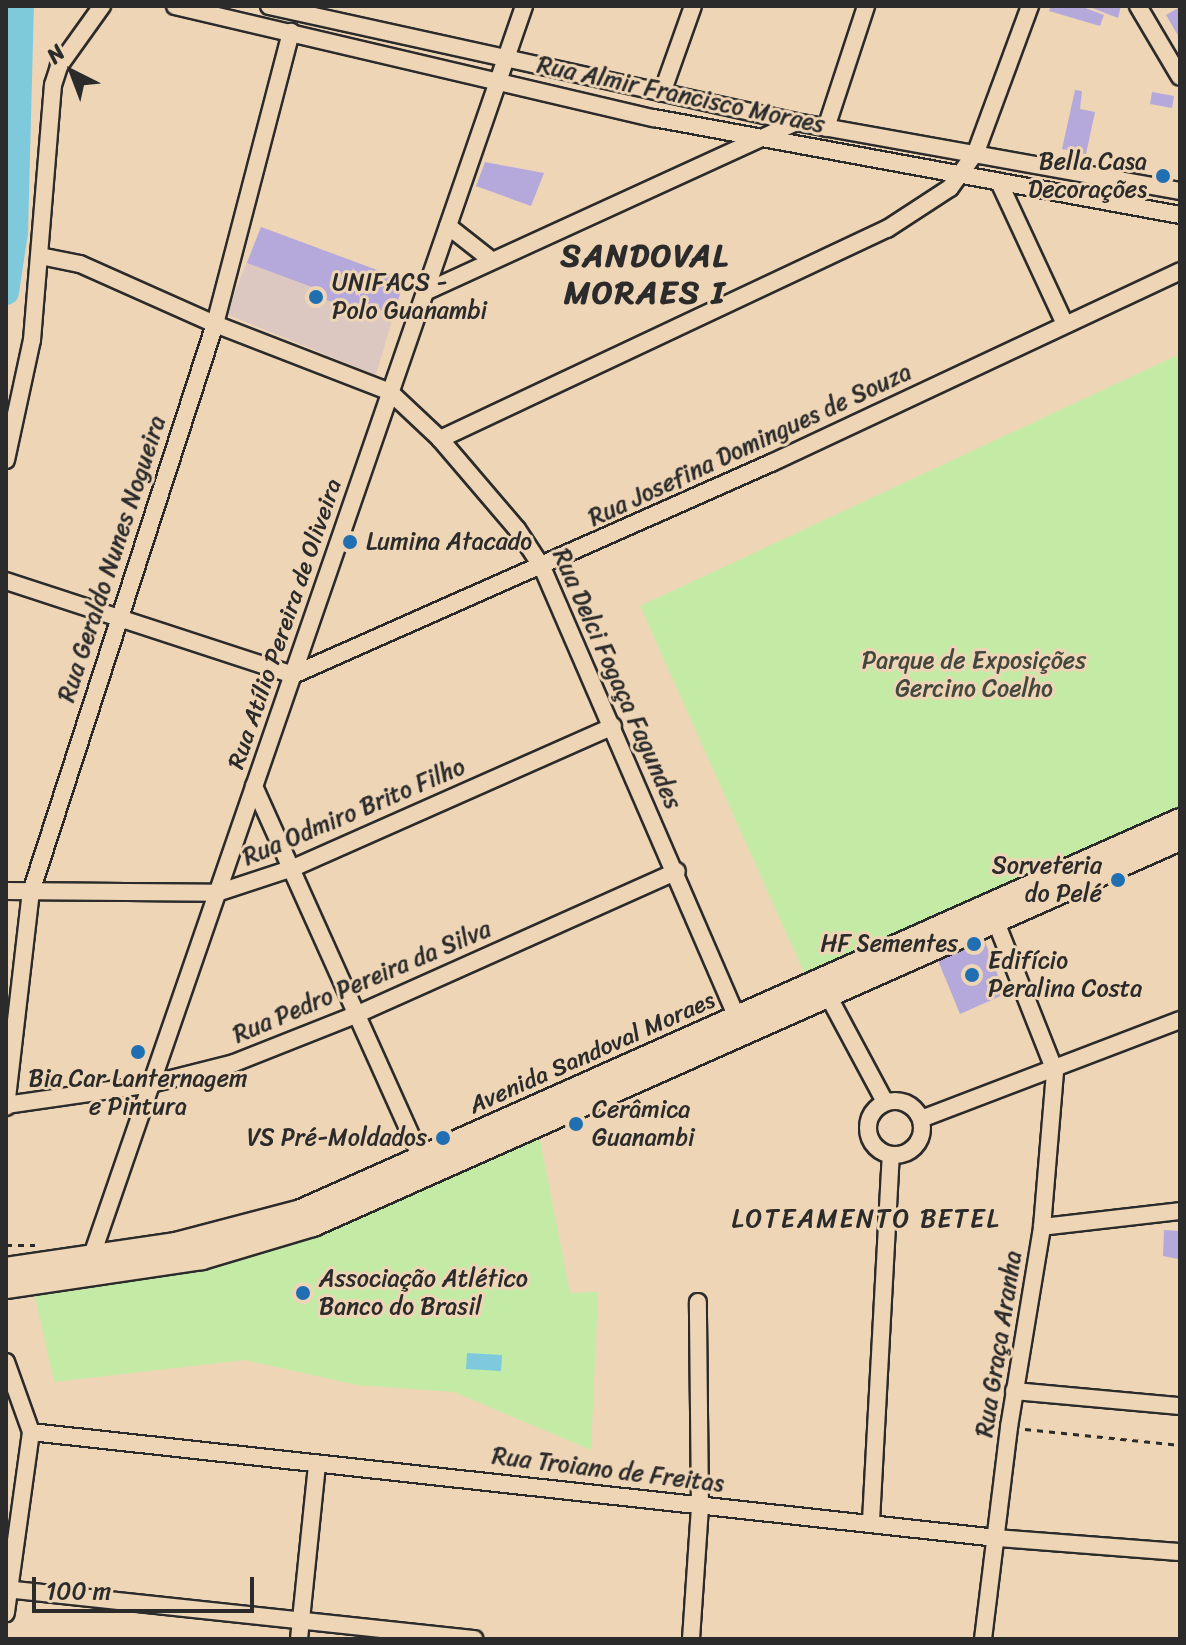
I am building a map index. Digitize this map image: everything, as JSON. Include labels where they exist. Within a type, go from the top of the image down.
[{"type":"main road","name":"Avenida Sandoval Moraes","points":[[6,1287],[202,1258],[281,1237],[737,1017],[824,988],[996,922],[1045,890],[1180,820]]},
{"type":"main road","name":"Avenida Sandoval Moraes","points":[[6,1269],[91,1258],[249,1228],[546,1111],[1045,890],[1180,839]]},
{"type":"street","points":[[6,460],[32,340],[40,256],[42,170],[53,85],[59,66],[102,6]]},
{"type":"street","name":"Rua Almir Francisco Moraes","points":[[175,6],[759,139],[1180,215]]},
{"type":"street","name":"Rua Almir Francisco Moraes","points":[[269,6],[796,122],[1180,191]]},
{"type":"street","name":"Rua Atílio Pereira de Oliveira","points":[[91,1258],[524,6]]},
{"type":"street","points":[[662,93],[693,6]]},
{"type":"street","points":[[826,128],[866,6]]},
{"type":"street","points":[[440,439],[887,229],[950,188],[976,152],[1030,6]]},
{"type":"street","points":[[1138,6],[1180,77]]},
{"type":"street","name":"Rua Geraldo Nunes Nogueira","points":[[6,1106],[31,892],[117,617],[215,324],[291,32]]},
{"type":"street","points":[[425,292],[796,122]]},
{"type":"street","points":[[999,182],[1065,324]]},
{"type":"street","points":[[448,226],[491,260]]},
{"type":"street","name":"Rua Delci Fogaça Fagundes","points":[[40,256],[80,264],[215,324],[390,392],[440,439],[517,529],[542,567],[677,871],[737,1017]]},
{"type":"street","name":"Rua Josefina Domingues de Souza","points":[[293,675],[542,567],[1180,271]]},
{"type":"street","points":[[6,581],[293,675]]},
{"type":"street","name":"Rua Odmiro Brito Filho","points":[[6,891],[217,893],[293,868],[613,726]]},
{"type":"street","points":[[254,786],[360,1013],[421,1158]]},
{"type":"street","name":"Rua Pedro Pereira da Silva","points":[[6,1106],[151,1084],[234,1063],[360,1013],[677,871]]},
{"type":"street","name":"Rua Graça Aranha","points":[[983,1639],[1014,1391],[1042,1227],[1055,1071],[996,922]]},
{"type":"street","points":[[824,988],[885,1102]]},
{"type":"street","points":[[921,1119],[1055,1071],[1180,1020]]},
{"type":"street","points":[[900,1101],[921,1119],[921,1138],[909,1153],[891,1157],[874,1148],[866,1131],[871,1113],[885,1102],[900,1101]]},
{"type":"street","points":[[871,1521],[891,1157]]},
{"type":"street","points":[[1042,1227],[1180,1211]]},
{"type":"street","points":[[691,1639],[700,1507],[698,1302]]},
{"type":"street","points":[[6,1362],[31,1432],[6,1613]]},
{"type":"street","points":[[1014,1391],[1180,1406]]},
{"type":"street","name":"Rua Troiano de Freitas","points":[[31,1432],[317,1466],[451,1476],[700,1507],[871,1521],[997,1538],[1180,1552]]},
{"type":"street","points":[[299,1639],[317,1466]]},
{"type":"street","points":[[9,1589],[474,1639]]},
{"type":"path","points":[[1009,1427],[1180,1445]]},
{"type":"shaded area","name":"UNIFACS - Polo Guanambi","points":[[261,227],[404,280],[376,375],[226,314]]},
{"type":"green space","name":"Parque de Exposições Gercino Coelho","points":[[1180,354],[1180,806],[804,973],[640,606]]},
{"type":"green space","name":"Associação Atlético Banco do Brasil","points":[[539,1135],[570,1293],[598,1292],[591,1450],[454,1392],[357,1385],[245,1360],[54,1382],[34,1293],[231,1262],[302,1239]]},
{"type":"water","points":[[467,1353],[502,1355],[501,1371],[466,1369]]},
{"type":"building","points":[[1051,6],[1080,6],[1104,15],[1100,26],[1049,11]]},
{"type":"building","points":[[1087,6],[1121,6],[1118,18]]},
{"type":"building","points":[[1180,7],[1180,39],[1166,15]]},
{"type":"building","points":[[1075,90],[1082,91],[1080,109],[1095,112],[1086,154],[1062,149]]},
{"type":"building","points":[[1152,92],[1174,96],[1172,108],[1150,104]]},
{"type":"building","points":[[485,162],[544,173],[531,206],[476,186]]},
{"type":"building","points":[[261,227],[404,280],[394,314],[354,302],[352,309],[310,294],[312,287],[247,263]]},
{"type":"building","name":"Edifício Peralina Costa","points":[[984,939],[1005,994],[960,1014],[937,958]]},
{"type":"building","points":[[1164,1230],[1180,1231],[1178,1259],[1163,1256]]},
{"type":"waterway","points":[[6,292],[15,232],[21,6]]},
{"type":"place","name":"Bella Casa Decorações","points":[[1163,176]]},
{"type":"place","name":"UNIFACS - Polo Guanambi","points":[[316,297]]},
{"type":"place","name":"Lumina Atacado","points":[[350,542]]},
{"type":"place","name":"Sorveteria do Pelé","points":[[1118,880]]},
{"type":"place","name":"HF Sementes","points":[[974,944]]},
{"type":"place","name":"Edifício Peralina Costa","points":[[972,975]]},
{"type":"place","name":"Bia Car Lanternagem e Pintura","points":[[138,1052]]},
{"type":"place","name":"Cerâmica Guanambi","points":[[576,1124]]},
{"type":"place","name":"VS Pré-Moldados","points":[[443,1138]]},
{"type":"place","name":"Associação Atlético Banco do Brasil","points":[[303,1293]]},
{"type":"district","name":"SANDOVAL MORAES I","points":[[645,276]]},
{"type":"district","name":"LOTEAMENTO BETEL","points":[[866,1219]]}]
